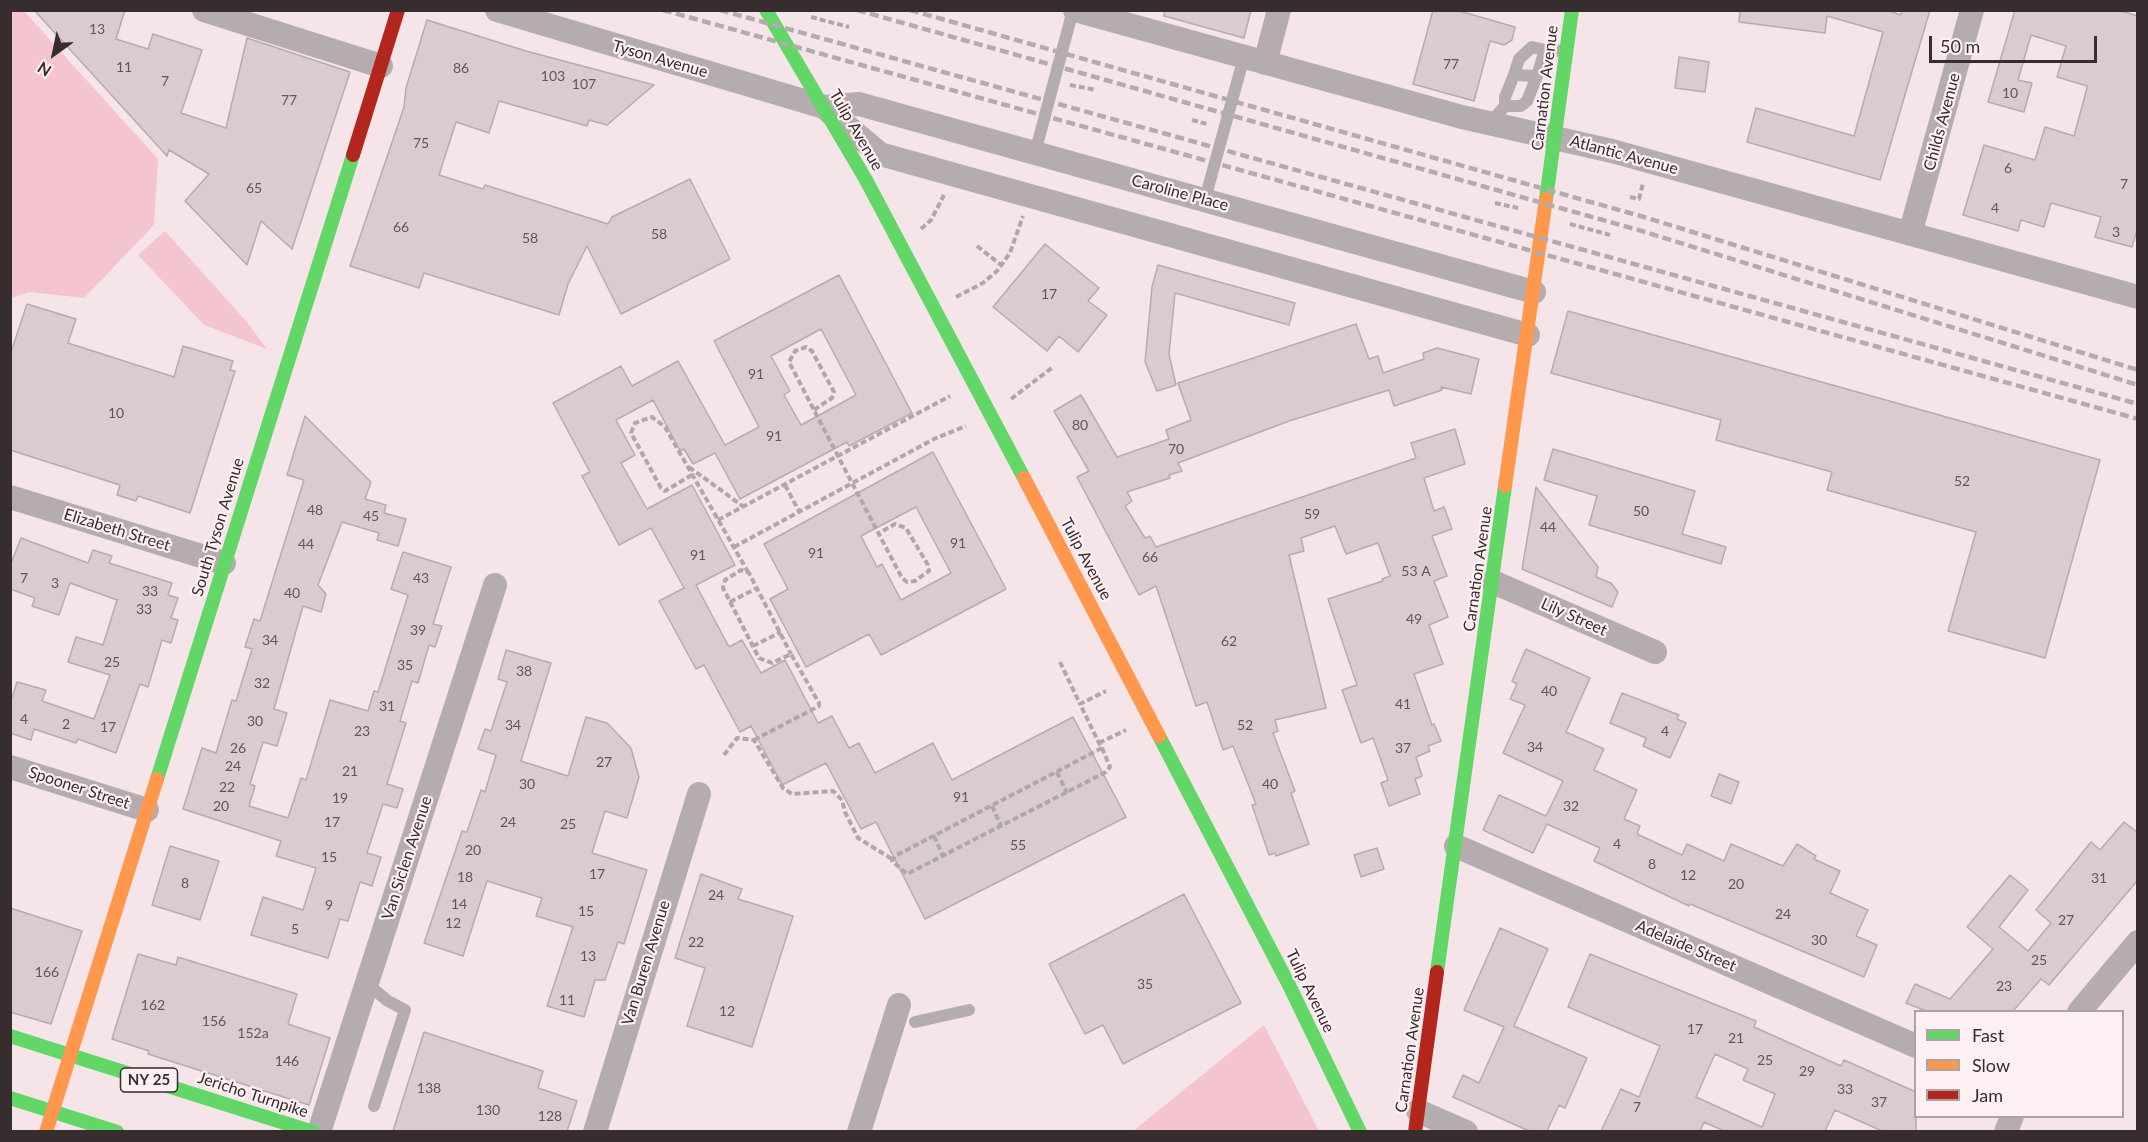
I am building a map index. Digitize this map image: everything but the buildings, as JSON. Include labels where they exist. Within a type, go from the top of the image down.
[{"type":"street","points":[[204,10],[381,66]]},
{"type":"street","name":"South Tyson Avenue","points":[[46,1131],[398,10]]},
{"type":"street","name":"Tyson Avenue","points":[[497,10],[824,107]]},
{"type":"street","name":"Tulip Avenue","points":[[766,10],[824,107],[934,307],[1257,923],[1360,1131]]},
{"type":"street","name":"Atlantic Avenue","points":[[1074,10],[1254,60],[1497,114],[1556,138],[1612,151],[2138,297]]},
{"type":"street","points":[[1254,60],[1279,10]]},
{"type":"street","name":"Carnation Avenue","points":[[1417,1121],[1556,138],[1565,51],[1572,10]]},
{"type":"street","name":"Childs Avenue","points":[[1910,234],[1972,10]]},
{"type":"street","name":"Caroline Place","points":[[824,107],[859,104],[1534,292]]},
{"type":"street","points":[[824,107],[880,154],[1528,335]]},
{"type":"street","name":"Elizabeth Street","points":[[10,497],[224,563]]},
{"type":"street","name":"Lily Street","points":[[1493,582],[1655,652]]},
{"type":"street","name":"Van Siclen Avenue","points":[[319,1131],[495,585]]},
{"type":"street","name":"Spooner Street","points":[[10,767],[147,810]]},
{"type":"street","name":"Van Buren Avenue","points":[[595,1131],[699,794]]},
{"type":"street","name":"Adelaide Street","points":[[1456,846],[1914,1045]]},
{"type":"street","points":[[2080,1010],[2138,942]]},
{"type":"street","points":[[859,1131],[907,1014]]},
{"type":"street","name":"Jericho Turnpike","points":[[10,1036],[313,1131]]},
{"type":"street","points":[[10,1098],[117,1131]]},
{"type":"street","points":[[1417,1121],[1466,1131]]},
{"type":"lane","points":[[1035,153],[1074,10]]},
{"type":"lane","points":[[1497,114],[1519,59],[1532,47],[1565,51]]},
{"type":"lane","points":[[1497,114],[1521,106],[1527,100],[1538,76],[1545,50]]},
{"type":"lane","points":[[1205,199],[1254,60]]},
{"type":"lane","points":[[1514,75],[1538,76]]},
{"type":"lane","points":[[367,984],[388,1001],[405,1010],[374,1106]]},
{"type":"lane","points":[[907,1014],[969,1010]]},
{"type":"path","points":[[812,17],[849,27]]},
{"type":"path","points":[[1066,96],[1072,74]]},
{"type":"path","points":[[1069,85],[1096,90]]},
{"type":"path","points":[[1204,135],[1210,113]]},
{"type":"path","points":[[1192,120],[1207,124]]},
{"type":"path","points":[[1630,196],[1639,199],[1643,183]]},
{"type":"path","points":[[918,232],[931,220],[944,195]]},
{"type":"path","points":[[934,307],[983,283],[1001,265],[1017,235],[1029,196]]},
{"type":"path","points":[[1495,203],[1519,208]]},
{"type":"path","points":[[1570,224],[1610,235]]},
{"type":"path","points":[[977,246],[1001,265]]},
{"type":"path","points":[[814,410],[832,398],[834,392],[812,351],[806,347],[795,351],[789,362],[902,579],[907,582],[915,581],[928,571],[928,565],[906,528],[896,524],[879,533]]},
{"type":"path","points":[[1008,401],[1053,367]]},
{"type":"path","points":[[718,520],[950,396]]},
{"type":"path","points":[[692,475],[665,491],[661,488],[631,433],[631,428],[645,418],[657,419],[665,427],[749,573],[819,706],[754,740],[737,738],[724,755]]},
{"type":"path","points":[[734,547],[934,439],[967,426]]},
{"type":"path","points":[[688,466],[744,507]]},
{"type":"path","points":[[785,485],[800,511]]},
{"type":"path","points":[[749,573],[741,570],[724,580],[723,588],[759,658],[772,663],[791,654]]},
{"type":"path","points":[[730,602],[757,588]]},
{"type":"path","points":[[753,646],[781,632]]},
{"type":"path","points":[[754,740],[783,788],[792,794],[834,791],[842,800],[858,838],[892,859],[907,874],[1110,769],[1060,662]]},
{"type":"path","points":[[1080,704],[1107,691]]},
{"type":"path","points":[[1099,742],[1126,730]]},
{"type":"path","points":[[892,859],[1102,748]]},
{"type":"path","points":[[1057,772],[1067,793]]},
{"type":"path","points":[[992,806],[1001,826]]},
{"type":"path","points":[[934,836],[943,856]]},
{"type":"shaded area","points":[[10,11],[24,11],[158,159],[154,225],[84,298],[29,292],[11,298]]},
{"type":"shaded area","points":[[165,231],[247,322],[267,349],[204,325],[138,255]]},
{"type":"shaded area","points":[[1264,1025],[1319,1131],[1133,1131]]},
{"type":"railway","points":[[663,10],[2138,419]]},
{"type":"railway","points":[[720,10],[2138,404]]},
{"type":"railway","points":[[857,10],[1642,231],[2138,385]]},
{"type":"railway","points":[[910,10],[1644,217],[2138,370]]},
{"type":"traffic: fast","points":[[766,10],[866,180],[1024,478]]},
{"type":"traffic: fast","points":[[1546,199],[1572,10]]},
{"type":"traffic: fast","points":[[157,779],[353,155]]},
{"type":"traffic: fast","points":[[1437,972],[1505,486]]},
{"type":"traffic: fast","points":[[1159,736],[1289,985],[1360,1132]]},
{"type":"traffic: fast","points":[[10,1036],[313,1132]]},
{"type":"traffic: fast","points":[[10,1098],[117,1132]]},
{"type":"traffic: slow","points":[[1505,486],[1546,199]]},
{"type":"traffic: slow","points":[[1024,478],[1159,736]]},
{"type":"traffic: slow","points":[[46,1132],[157,779]]},
{"type":"traffic: jam","points":[[353,155],[398,10]]},
{"type":"traffic: jam","points":[[1415,1132],[1437,972]]}]
